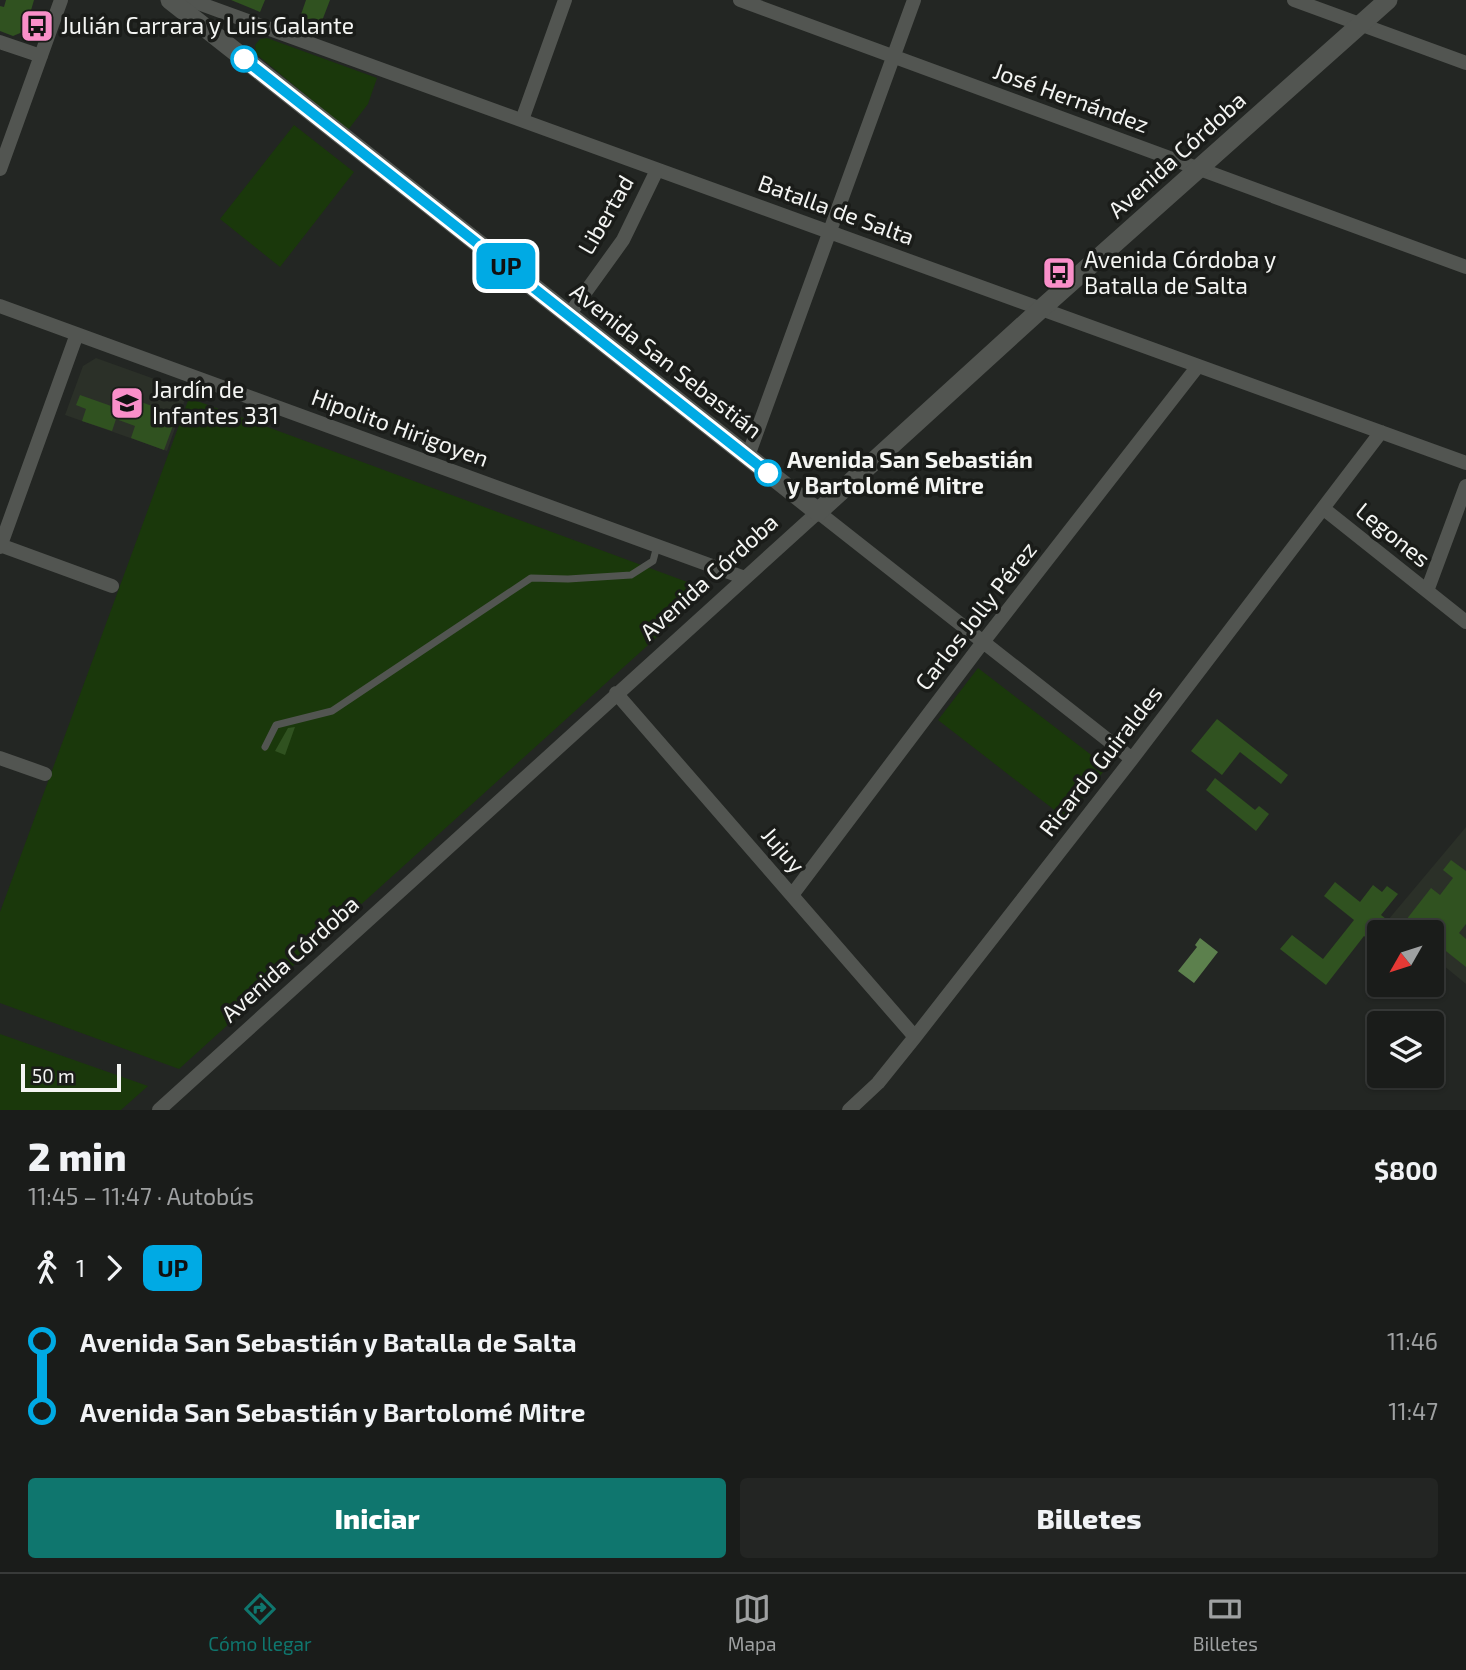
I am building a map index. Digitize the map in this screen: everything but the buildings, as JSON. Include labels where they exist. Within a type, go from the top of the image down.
[{"type":"street","points":[[0,169],[61,0]]},
{"type":"street","name":"Avenida San Sebastián","points":[[170,0],[1132,759]]},
{"type":"street","name":"Batalla de Salta","points":[[190,0],[1466,463]]},
{"type":"street","points":[[522,120],[565,0]]},
{"type":"street","name":"José Hernández","points":[[740,0],[1466,267]]},
{"type":"street","points":[[748,456],[914,0]]},
{"type":"street","points":[[1294,0],[1466,63]]},
{"type":"street","name":"Avenida Córdoba","points":[[159,1110],[1041,309],[1388,0]]},
{"type":"street","points":[[0,42],[41,56]]},
{"type":"street","name":"Libertad","points":[[569,315],[623,240],[657,170]]},
{"type":"street","name":"Hipolito Hirigoyen","points":[[0,306],[745,578]]},
{"type":"street","points":[[78,334],[0,546],[112,586]]},
{"type":"street","name":"Carlos Jolly Pérez","points":[[792,895],[983,642],[1198,366]]},
{"type":"street","name":"Ricardo Guiraldes","points":[[849,1110],[878,1083],[915,1037],[1132,759],[1381,432]]},
{"type":"street","points":[[1427,591],[1466,486]]},
{"type":"street","name":"Legones","points":[[1324,509],[1466,622]]},
{"type":"street","name":"Jujuy","points":[[617,693],[915,1037]]},
{"type":"street","points":[[0,758],[45,774]]},
{"type":"lane","points":[[265,747],[276,725],[332,711],[531,578],[632,575],[653,561],[657,546]]},
{"type":"shaded area","points":[[267,38],[377,78],[368,104],[348,130],[256,54],[255,45],[260,39]]},
{"type":"shaded area","points":[[294,125],[354,172],[280,267],[220,219]]},
{"type":"shaded area","name":"Jardín de Infantes 331","points":[[96,358],[188,391],[167,451],[65,415],[83,366]]},
{"type":"shaded area","points":[[189,398],[709,590],[179,1069],[0,1003],[0,912]]},
{"type":"shaded area","points":[[978,668],[1107,767],[1066,819],[938,720]]},
{"type":"shaded area","points":[[1466,827],[1466,984],[1444,966],[1444,920],[1388,920]]},
{"type":"shaded area","points":[[1200,938],[1218,952],[1194,983],[1178,971],[1197,947],[1195,945]]},
{"type":"shaded area","points":[[0,1034],[148,1086],[121,1110],[0,1110]]},
{"type":"bus line","name":"UP","points":[[244,59],[768,473]]},
{"type":"place","name":"Julián Carrara y Luis Galante","points":[[37,26]]},
{"type":"place","name":"Avenida Córdoba y Batalla de Salta","points":[[1059,273]]},
{"type":"place","name":"Jardín de Infantes 331","points":[[127,403]]},
{"type":"place","name":"Avenida San Sebastián y Bartolomé Mitre","points":[[768,473]]}]
